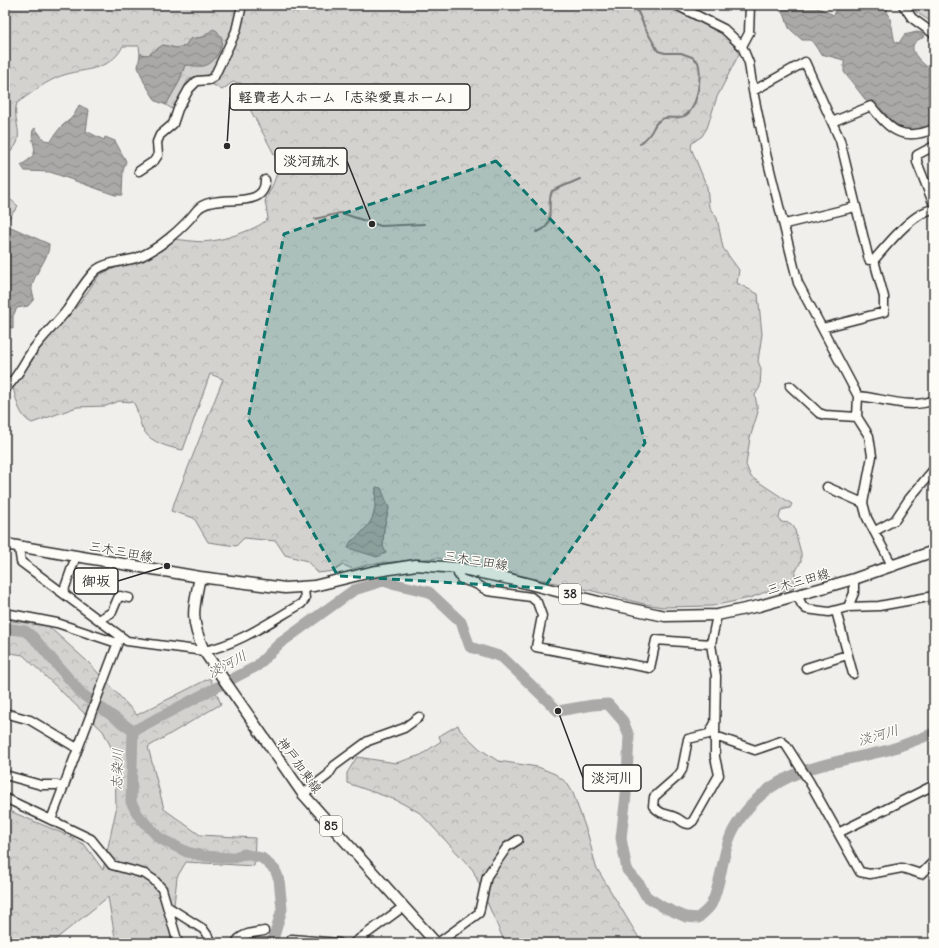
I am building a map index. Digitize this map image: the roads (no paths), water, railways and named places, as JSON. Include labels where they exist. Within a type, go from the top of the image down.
[{"type":"main road","name":"三木三田線","points":[[5,544],[19,548],[200,577],[285,588],[304,588],[372,572],[416,565],[458,568],[665,616],[717,615],[759,606],[854,579],[934,551]]},
{"type":"main road","name":"神戸加東線","points":[[200,577],[193,618],[196,632],[204,651],[303,794],[402,907],[437,943]]},
{"type":"street","points":[[139,171],[154,161],[158,155],[157,142],[160,135],[173,124],[178,109],[190,89],[197,81],[209,80],[214,77],[236,31],[242,5]]},
{"type":"street","points":[[676,5],[724,29],[742,46],[749,63],[753,91],[766,154],[798,284],[858,396],[857,418],[869,436],[872,447],[872,456],[863,503],[867,518],[893,566]]},
{"type":"street","points":[[742,46],[749,33],[750,5]]},
{"type":"street","points":[[903,5],[912,18],[934,34]]},
{"type":"street","points":[[753,91],[805,62],[840,140],[868,260],[874,260],[908,224],[926,210],[934,209]]},
{"type":"street","points":[[832,122],[871,106],[886,125],[896,132],[915,135],[934,129]]},
{"type":"street","points":[[934,146],[917,155],[917,162],[934,205]]},
{"type":"street","points":[[5,389],[12,382],[35,347],[66,311],[96,270],[104,266],[137,258],[149,252],[179,230],[198,208],[204,204],[255,197],[264,189],[265,180]]},
{"type":"street","points":[[784,224],[855,207]]},
{"type":"street","points":[[822,328],[884,312],[884,297],[874,260]]},
{"type":"street","points":[[790,386],[819,413],[825,415],[857,418]]},
{"type":"street","points":[[858,396],[924,404],[934,400]]},
{"type":"street","points":[[875,531],[895,520],[909,499],[934,469]]},
{"type":"street","points":[[827,487],[863,503]]},
{"type":"street","points":[[19,548],[21,562],[99,620],[118,640]]},
{"type":"street","points":[[64,593],[76,556]]},
{"type":"street","points":[[458,568],[458,574],[462,579],[476,584],[488,591],[531,597],[537,602],[542,616],[536,646],[650,668],[656,640],[711,644]]},
{"type":"street","points":[[848,607],[854,593],[854,579]]},
{"type":"street","points":[[5,613],[57,623],[118,640],[204,651],[213,649],[243,636],[301,604],[304,599],[304,588]]},
{"type":"street","points":[[797,595],[802,606],[806,609],[836,611],[848,607],[879,606],[934,596]]},
{"type":"street","points":[[99,620],[112,612],[120,596],[129,598]]},
{"type":"street","points":[[836,611],[853,674]]},
{"type":"street","points":[[716,722],[712,725],[709,734],[688,739],[682,770],[678,776],[654,797],[653,806],[662,814],[676,817],[685,824],[689,824],[693,821],[719,775],[715,757],[716,722],[716,676],[711,644],[717,615]]},
{"type":"street","points":[[51,820],[118,640]]},
{"type":"street","points":[[806,668],[848,655]]},
{"type":"street","points":[[5,713],[30,720],[77,748]]},
{"type":"street","points":[[303,794],[328,774],[334,766],[368,741],[404,728],[419,717]]},
{"type":"street","points":[[715,737],[755,750],[781,741],[786,745],[809,781],[860,872],[864,874],[902,868],[921,874],[934,861]]},
{"type":"street","points":[[5,774],[41,785],[57,785],[63,787]]},
{"type":"street","points":[[838,833],[934,785]]},
{"type":"street","points":[[5,798],[90,839],[112,864],[145,874],[154,880],[162,889],[178,943]]},
{"type":"street","points":[[437,943],[479,913],[487,876],[507,847],[518,840]]},
{"type":"street","points":[[168,907],[204,929],[214,943]]},
{"type":"street","points":[[354,943],[402,907]]},
{"type":"street","points":[[236,943],[245,935],[264,930]]},
{"type":"street","points":[[292,939],[339,943]]},
{"type":"water","points":[[775,5],[811,5],[834,15],[838,5],[891,5],[888,7],[887,13],[895,42],[899,43],[904,35],[917,32],[922,33],[925,37],[917,40],[913,45],[913,49],[919,60],[934,72],[934,124],[914,130],[900,127],[894,123],[875,101],[868,103],[844,72],[844,60],[821,54],[811,40],[802,40],[789,28],[785,16]]},
{"type":"water","points":[[213,29],[217,31],[222,38],[218,55],[212,62],[204,66],[185,65],[179,82],[166,105],[156,101],[144,82],[138,67],[140,54],[148,55],[163,45],[176,48],[185,46],[190,39],[203,37]]},
{"type":"water","points":[[79,105],[89,110],[86,131],[104,140],[105,137],[115,141],[126,161],[123,171],[122,195],[115,195],[50,172],[25,171],[21,165],[32,156],[34,152],[32,136],[33,130],[35,128],[44,140],[51,141],[60,129],[70,120]]},
{"type":"water","points":[[11,227],[49,244],[49,249],[45,260],[33,281],[32,288],[34,299],[28,306],[17,308],[13,316],[13,329],[5,324],[5,232],[7,228]]},
{"type":"water","points":[[376,487],[381,488],[389,508],[384,528],[383,546],[386,553],[377,557],[348,548],[351,541],[368,526],[371,521],[375,506]]},
{"type":"waterway","points":[[635,5],[645,28],[658,51],[665,53],[681,53],[692,57],[698,62],[699,68],[698,91],[693,107],[684,116],[660,120],[640,144]]},
{"type":"waterway","points":[[536,232],[547,226],[549,221],[550,197],[552,191],[580,179]]},
{"type":"waterway","points":[[315,219],[341,213],[381,226],[424,224]]},
{"type":"waterway","name":"淡河川","points":[[133,731],[257,666],[279,644],[354,590],[383,581],[429,592],[461,622],[470,647],[502,657],[558,711],[608,704],[623,721],[629,736],[626,795],[621,838],[627,870],[640,885],[646,896],[663,907],[686,917],[698,918],[710,907],[715,896],[730,836],[749,807],[765,792],[783,780],[802,772],[823,765],[888,750],[934,733]]},
{"type":"waterway","name":"志染川","points":[[5,628],[25,631],[33,637],[82,694],[133,731]]},
{"type":"waterway","name":"志染川","points":[[133,731],[131,802],[138,815],[159,838],[187,852],[204,856],[231,858],[244,854],[262,858],[275,870],[279,879],[282,909],[272,943]]},
{"type":"place","name":"軽費老人ホーム「志染愛真ホーム」","points":[[227,146]]},
{"type":"place","name":"淡河疏水","points":[[372,224]]},
{"type":"place","name":"御坂","points":[[167,566]]},
{"type":"place","name":"淡河川","points":[[558,711]]}]
